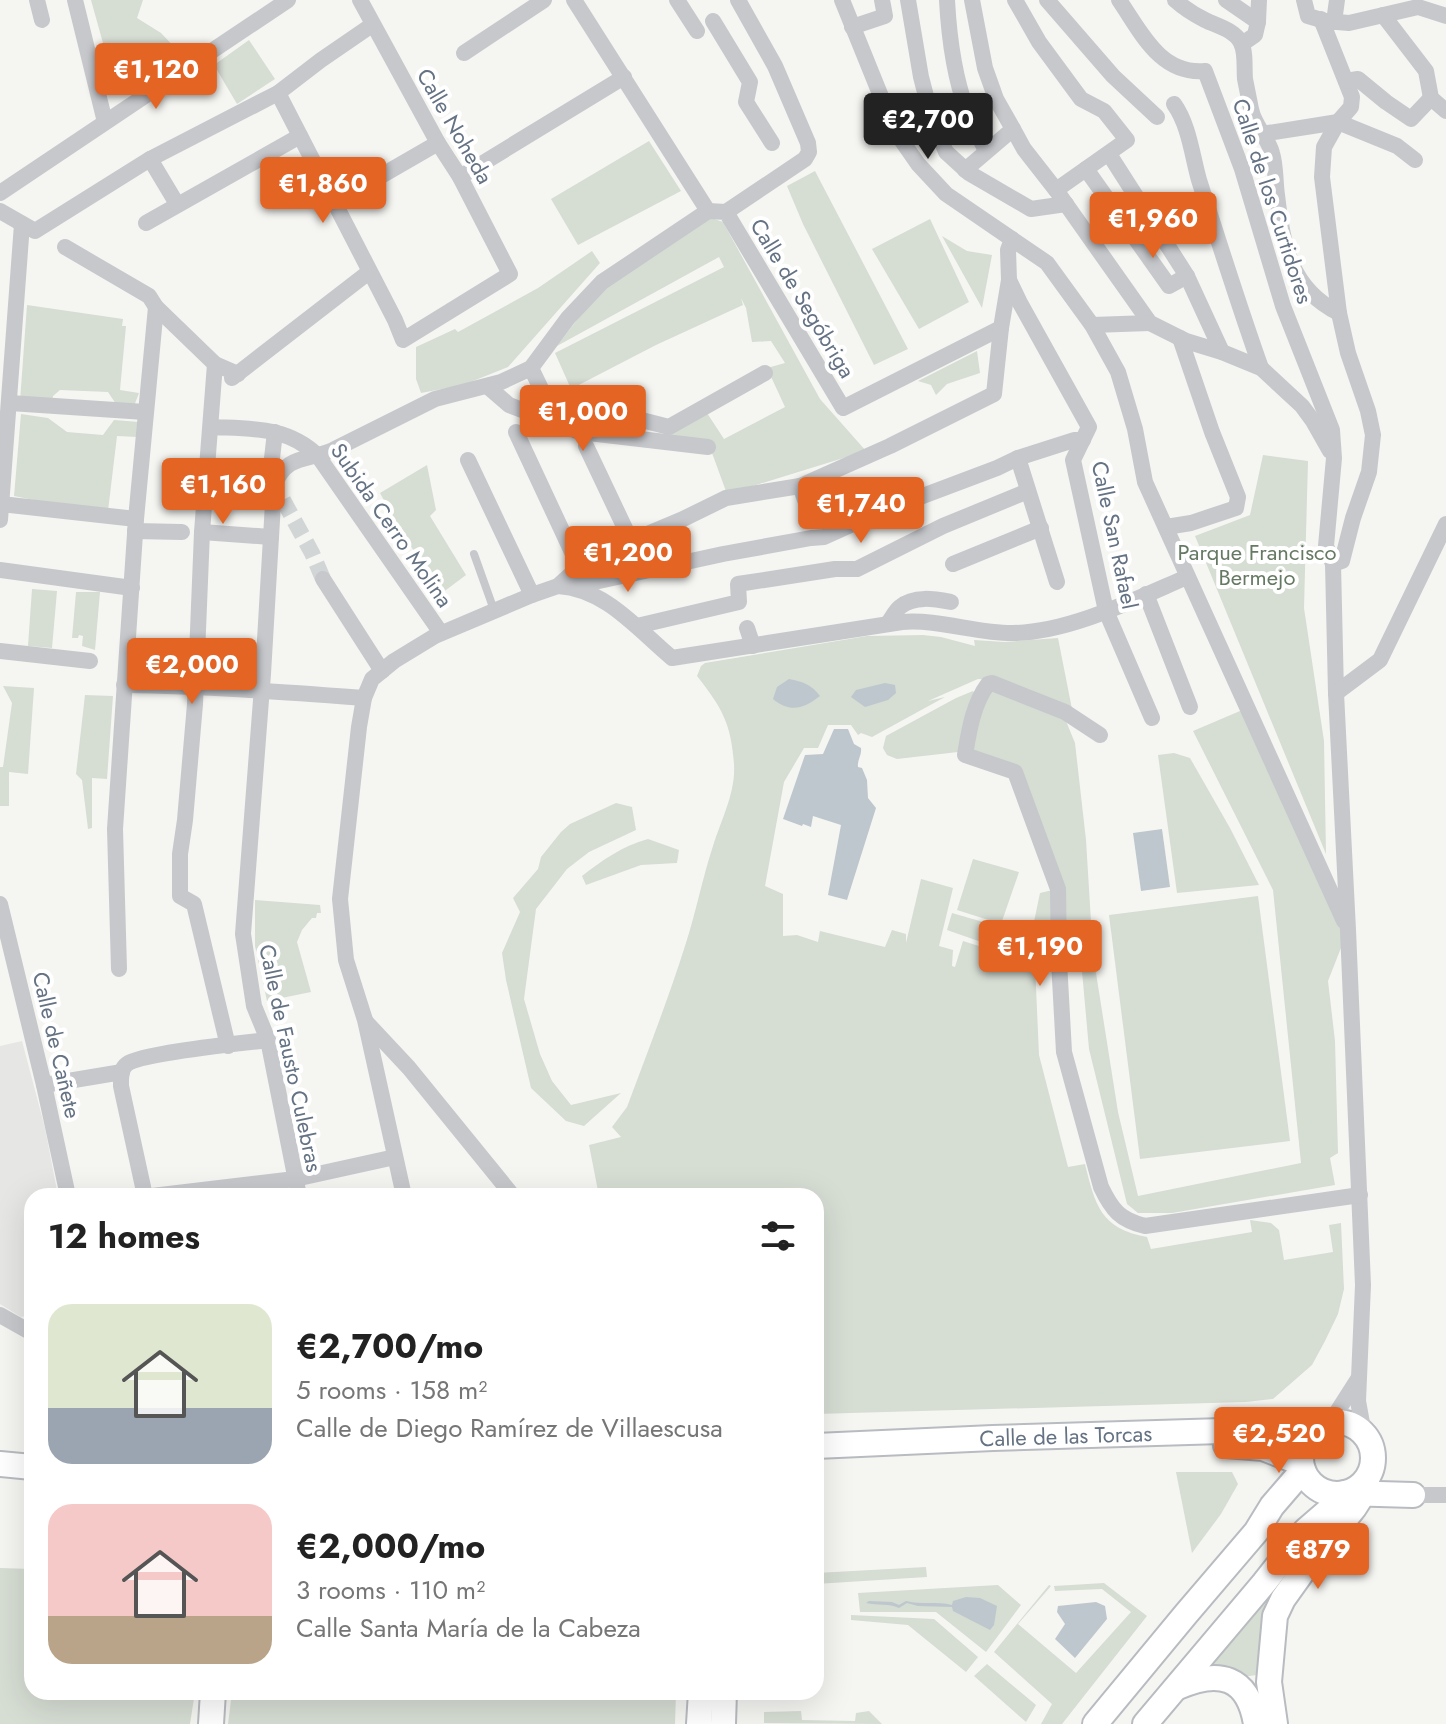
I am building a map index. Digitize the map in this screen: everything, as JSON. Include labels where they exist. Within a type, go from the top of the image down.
[{"type":"street","points":[[37,0],[42,20]]},
{"type":"street","points":[[75,0],[105,122]]},
{"type":"street","points":[[0,193],[288,0]]},
{"type":"street","name":"Calle Noheda","points":[[360,0],[438,143],[460,177],[510,274],[403,340],[369,272]]},
{"type":"street","points":[[464,53],[544,0]]},
{"type":"street","points":[[277,494],[279,473],[300,459],[339,448],[435,399],[487,386],[531,368],[568,318],[602,282],[708,211],[574,0]]},
{"type":"street","points":[[677,0],[697,31]]},
{"type":"street","points":[[726,212],[805,159],[809,152],[775,66],[738,0]]},
{"type":"street","points":[[842,0],[895,131],[918,164],[946,194],[1047,263],[1092,325],[1118,372],[1135,429],[1145,482],[1348,930]]},
{"type":"street","points":[[908,0],[921,77],[932,119],[946,152],[965,170],[1031,209],[1061,197],[1086,169],[1127,140],[1104,111],[1081,99],[1039,42],[1015,0]]},
{"type":"street","points":[[947,0],[948,33],[957,78],[967,112],[986,151]]},
{"type":"street","points":[[972,0],[985,68],[996,99],[1024,149],[1150,323],[1180,338],[1261,368],[1302,406],[1334,458],[1326,539],[1333,564],[1336,693],[1360,1195],[1363,1285],[1358,1401],[1364,1434],[1373,1451],[1354,1508],[1303,1571],[1275,1616],[1269,1682],[1275,1724]]},
{"type":"street","points":[[1047,0],[1113,76],[1157,117]]},
{"type":"street","name":"Calle de los Curtidores","points":[[1119,0],[1159,57],[1190,72],[1205,71],[1242,169],[1283,306],[1332,430],[1334,458]]},
{"type":"street","points":[[1175,0],[1230,32],[1242,44],[1252,113],[1273,156],[1284,242],[1291,262],[1307,291],[1339,313]]},
{"type":"street","points":[[1226,0],[1258,22]]},
{"type":"street","points":[[1242,44],[1255,35],[1259,0]]},
{"type":"street","points":[[1304,0],[1308,16],[1349,23],[1392,8],[1418,4],[1446,16]]},
{"type":"street","points":[[1323,20],[1337,0]]},
{"type":"street","points":[[852,27],[886,5]]},
{"type":"street","points":[[1392,8],[1426,71],[1431,98],[1446,111]]},
{"type":"street","points":[[1323,20],[1352,104],[1324,147],[1322,164],[1339,313],[1373,435],[1367,479],[1342,561],[1333,564]]},
{"type":"street","points":[[713,21],[750,82],[746,102],[772,143]]},
{"type":"street","points":[[29,227],[150,159],[278,93],[372,25]]},
{"type":"street","points":[[460,177],[624,77]]},
{"type":"street","points":[[1346,81],[1358,79],[1411,119],[1431,98]]},
{"type":"street","points":[[213,390],[369,272],[278,93]]},
{"type":"street","points":[[1174,104],[1182,115],[1235,296],[1261,368]]},
{"type":"street","points":[[1262,134],[1338,122],[1397,146],[1415,160]]},
{"type":"street","points":[[965,170],[1013,129]]},
{"type":"street","points":[[146,223],[300,136]]},
{"type":"street","points":[[334,203],[438,143]]},
{"type":"street","points":[[1109,154],[1187,276],[1222,352]]},
{"type":"street","points":[[150,159],[177,204]]},
{"type":"street","points":[[1086,169],[1169,286],[1187,276]]},
{"type":"street","points":[[0,211],[29,227]]},
{"type":"street","name":"Calle de Segóbriga","points":[[708,211],[726,212],[843,408],[1001,328]]},
{"type":"street","points":[[29,227],[6,357],[10,403],[1,512],[182,532]]},
{"type":"street","points":[[565,586],[579,567],[726,498],[800,486],[890,446],[994,394],[1009,280],[1008,250],[1012,239]]},
{"type":"street","points":[[65,247],[149,296],[156,307],[215,364],[238,374]]},
{"type":"street","name":"Calle San Rafael","points":[[1009,280],[1089,427],[1073,460],[1106,611],[1152,718]]},
{"type":"street","points":[[119,969],[115,829],[136,525],[156,307]]},
{"type":"street","points":[[1092,325],[1150,323]]},
{"type":"street","points":[[1166,527],[1191,523],[1236,508],[1238,497],[1180,338]]},
{"type":"street","points":[[215,364],[202,532],[196,686],[180,854],[180,896],[194,904],[228,1046]]},
{"type":"street","points":[[531,368],[544,395],[669,427],[765,373]]},
{"type":"street","points":[[487,386],[509,405],[580,432],[708,447]]},
{"type":"street","points":[[10,403],[145,412]]},
{"type":"street","name":"Subida Cerro Molina","points":[[211,427],[275,432],[293,437],[312,450],[441,633]]},
{"type":"street","points":[[275,432],[271,467],[277,494]]},
{"type":"street","points":[[516,432],[579,567]]},
{"type":"street","points":[[402,1188],[365,1020],[346,960],[340,899],[359,727],[364,698],[372,679],[394,661],[441,633],[532,595],[723,554],[824,537],[1018,458],[1074,440],[1083,440]]},
{"type":"street","points":[[586,446],[631,541]]},
{"type":"street","points":[[1018,458],[1057,582]]},
{"type":"street","points":[[468,460],[532,595]]},
{"type":"street","points":[[800,486],[812,519]]},
{"type":"street","points":[[637,626],[739,602],[738,584],[835,569],[857,569],[943,526],[1028,491]]},
{"type":"street","name":"Calle de Fausto Culebras","points":[[277,494],[271,537],[243,934],[254,1006],[268,1040],[297,1188]]},
{"type":"street","points":[[1336,693],[1380,660],[1446,524]]},
{"type":"street","points":[[953,564],[1041,528]]},
{"type":"street","points":[[202,532],[271,537]]},
{"type":"street","points":[[0,570],[132,588]]},
{"type":"street","points":[[565,586],[587,591],[637,626],[672,658],[888,623],[918,621],[1012,633],[1063,625],[1106,611],[1187,577]]},
{"type":"street","points":[[323,579],[382,671]]},
{"type":"street","points":[[1146,594],[1190,707]]},
{"type":"street","points":[[888,623],[900,607],[911,601],[931,598],[951,602]]},
{"type":"street","points":[[747,628],[753,646]]},
{"type":"street","points":[[0,651],[90,661]]},
{"type":"street","points":[[1100,735],[1065,712],[992,683],[983,691],[970,724],[965,755],[1015,772],[1058,889],[1064,1052],[1101,1187],[1108,1202],[1117,1214],[1145,1226],[1360,1195]]},
{"type":"street","points":[[124,685],[261,689],[364,698]]},
{"type":"street","name":"Calle de Cañete","points":[[0,904],[66,1188]]},
{"type":"street","points":[[0,974],[19,977]]},
{"type":"street","points":[[365,1020],[409,1068],[506,1188]]},
{"type":"street","points":[[143,1188],[121,1086],[122,1072],[130,1061],[268,1040]]},
{"type":"street","points":[[44,1085],[122,1072]]},
{"type":"street","points":[[219,1188],[295,1179],[395,1157]]},
{"type":"street","points":[[0,1315],[24,1328]]},
{"type":"street","points":[[1358,1378],[1335,1415],[1305,1441],[1301,1451],[1306,1477],[1316,1488],[1330,1494],[1362,1482],[1413,1495],[1446,1495]]},
{"type":"street","points":[[1321,1426],[1346,1423],[1364,1434]]},
{"type":"street","name":"Calle de las Torcas","points":[[824,1446],[1321,1426]]},
{"type":"street","points":[[824,1460],[994,1450],[1246,1446],[1271,1451],[1302,1466]]},
{"type":"street","points":[[1246,1446],[1265,1457],[1273,1470],[1275,1488],[1272,1506]]},
{"type":"street","points":[[0,1464],[24,1466]]},
{"type":"street","points":[[1095,1724],[1256,1532],[1302,1466]]},
{"type":"street","points":[[1145,1724],[1306,1530],[1362,1482]]},
{"type":"street","points":[[1175,1688],[1205,1677],[1226,1679],[1248,1697],[1256,1724]]},
{"type":"street","points":[[211,1724],[212,1700]]},
{"type":"street","points":[[699,1724],[700,1700]]},
{"type":"street","points":[[723,1724],[724,1700]]},
{"type":"lane","points":[[474,554],[494,610]]},
{"type":"shaded area","points":[[789,679],[806,684],[820,696],[796,708],[779,703],[773,699],[777,687]]},
{"type":"shaded area","points":[[885,683],[895,685],[896,693],[888,700],[865,707],[851,697],[856,690]]},
{"type":"shaded area","points":[[834,729],[848,729],[854,744],[861,748],[858,767],[862,768],[867,780],[868,798],[876,808],[847,900],[828,895],[841,825],[813,816],[811,827],[783,819],[805,755],[823,754]]},
{"type":"shaded area","points":[[1162,829],[1170,887],[1141,891],[1133,833]]},
{"type":"shaded area","points":[[22,1041],[45,1128],[56,1188],[24,1188],[24,1316],[21,1317],[0,1304],[0,1046]]},
{"type":"shaded area","points":[[966,1597],[980,1598],[997,1606],[994,1625],[990,1630],[953,1611],[952,1607],[907,1603],[899,1608],[866,1603],[892,1602],[899,1605],[906,1601],[952,1605],[953,1601]]},
{"type":"shaded area","points":[[1096,1602],[1105,1606],[1107,1619],[1075,1658],[1055,1639],[1065,1624],[1057,1612],[1058,1606]]},
{"type":"green space","points":[[91,0],[143,0],[137,18],[161,33],[181,54],[132,87],[113,79]]},
{"type":"green space","points":[[249,40],[275,79],[237,104],[214,65]]},
{"type":"green space","points":[[649,141],[681,191],[578,245],[551,199]]},
{"type":"green space","points":[[815,171],[908,349],[874,365],[787,186]]},
{"type":"green space","points":[[706,216],[723,222],[820,399],[866,451],[727,494],[708,442],[677,440],[670,434],[707,413],[724,439],[785,407],[767,368],[785,363],[771,341],[752,342],[746,308],[741,298],[743,305],[571,389],[555,353],[724,267],[719,257],[557,346],[605,283]]},
{"type":"green space","points":[[930,219],[969,302],[919,329],[872,249]]},
{"type":"green space","points":[[942,236],[967,251],[992,255],[982,308]]},
{"type":"green space","points":[[592,251],[600,263],[508,367],[463,385],[421,393],[416,379],[416,347],[455,329],[458,332],[538,288]]},
{"type":"green space","points":[[27,305],[123,319],[122,326],[126,326],[120,390],[139,393],[134,406],[116,404],[108,392],[60,390],[53,396],[52,402],[20,401]]},
{"type":"green space","points":[[977,351],[980,373],[947,384],[936,395],[931,385],[918,381]]},
{"type":"green space","points":[[21,414],[48,418],[67,432],[103,435],[114,420],[139,422],[137,437],[117,436],[108,511],[14,496]]},
{"type":"green space","name":"Parque Francisco Bermejo","points":[[1263,455],[1308,461],[1304,608],[1324,741],[1326,854],[1195,536],[1250,515]]},
{"type":"green space","points":[[427,465],[436,510],[430,516],[466,575],[442,593],[380,493]]},
{"type":"green space","points":[[32,589],[57,591],[52,648],[28,646]]},
{"type":"green space","points":[[76,592],[100,592],[95,650],[82,646],[83,636],[72,638]]},
{"type":"green space","points":[[923,635],[975,646],[974,640],[1004,642],[1058,638],[1072,709],[1066,721],[1075,743],[1086,840],[1093,954],[1118,1112],[1138,1196],[1301,1163],[1273,890],[1193,731],[1247,708],[1348,930],[1328,981],[1335,1041],[1338,1153],[1330,1158],[1335,1185],[1172,1213],[1138,1213],[1127,1204],[1089,1049],[1081,960],[1075,960],[1072,948],[1062,947],[1059,961],[1035,964],[1039,1055],[1068,1167],[1085,1164],[1092,1192],[1102,1213],[1110,1221],[1119,1228],[1147,1237],[1151,1249],[1252,1232],[1250,1220],[1271,1223],[1279,1230],[1284,1260],[1333,1252],[1329,1225],[1341,1223],[1344,1289],[1338,1314],[1312,1365],[1273,1399],[824,1414],[824,1188],[597,1188],[589,1145],[621,1137],[612,1127],[627,1107],[672,986],[733,785],[734,764],[728,727],[713,697],[697,676],[705,663],[867,636]],"holes":[[[978,679],[1002,680],[983,691],[965,755],[1015,772],[1057,889],[1040,893],[1021,967],[1017,958],[963,941],[955,967],[952,966],[953,950],[939,946],[953,888],[921,879],[906,943],[906,934],[892,930],[885,947],[820,931],[818,942],[797,935],[783,936],[783,894],[765,886],[784,782],[804,748],[818,748],[828,725],[851,725],[858,735],[861,733],[872,737],[945,697],[928,701]]]},
{"type":"green space","points":[[3,686],[34,688],[28,774],[9,772],[9,806],[0,806],[0,767],[3,767],[12,703]]},
{"type":"green space","points":[[973,691],[977,697],[958,752],[897,759],[887,755],[883,748],[886,736]]},
{"type":"green space","points":[[85,695],[113,696],[107,779],[92,778],[92,828],[88,829],[82,780],[76,774]]},
{"type":"green space","points":[[1174,753],[1190,758],[1259,885],[1177,893],[1158,755]]},
{"type":"green space","points":[[616,803],[632,807],[636,830],[589,852],[567,869],[536,909],[524,999],[540,1054],[552,1081],[571,1105],[621,1093],[584,1126],[566,1121],[531,1088],[502,953],[520,912],[513,898],[538,869],[541,857],[570,824]]},
{"type":"green space","points":[[648,839],[679,850],[677,863],[641,865],[586,885],[582,876],[590,870],[621,850]]},
{"type":"green space","points":[[973,859],[1019,872],[1001,924],[957,910]]},
{"type":"green space","points":[[1258,896],[1290,1141],[1140,1159],[1109,915]]},
{"type":"green space","points":[[255,900],[320,905],[321,913],[317,913],[316,918],[312,918],[302,930],[297,942],[311,992],[267,1001],[255,946]]},
{"type":"green space","points":[[952,913],[990,924],[984,943],[947,930]]},
{"type":"green space","points":[[1176,1472],[1232,1472],[1238,1484],[1221,1514],[1192,1553]]},
{"type":"green space","points":[[1296,1557],[1264,1674],[1242,1677],[1203,1670]]},
{"type":"green space","points":[[926,1567],[927,1577],[824,1583],[824,1573]]},
{"type":"green space","points":[[0,1568],[24,1569],[24,1700],[194,1700],[190,1724],[0,1724]]},
{"type":"green space","points":[[1104,1583],[1147,1616],[1062,1724],[1041,1724],[1052,1704],[994,1652],[1049,1585],[1018,1624],[1076,1673],[1131,1612],[1102,1589],[1055,1591],[1054,1586]]},
{"type":"green space","points":[[998,1585],[1021,1605],[986,1652],[936,1612],[860,1612],[858,1593]]},
{"type":"green space","points":[[851,1615],[934,1619],[978,1657],[966,1672],[908,1625],[851,1620]]},
{"type":"green space","points":[[987,1664],[1036,1705],[1026,1722],[974,1676]]},
{"type":"green space","points":[[231,1700],[676,1700],[675,1724],[228,1724]]},
{"type":"green space","points":[[801,1711],[802,1720],[855,1721],[856,1713],[869,1711],[882,1724],[764,1723],[764,1712]]},
{"type":"tunnel","points":[[283,500],[323,579]]}]
